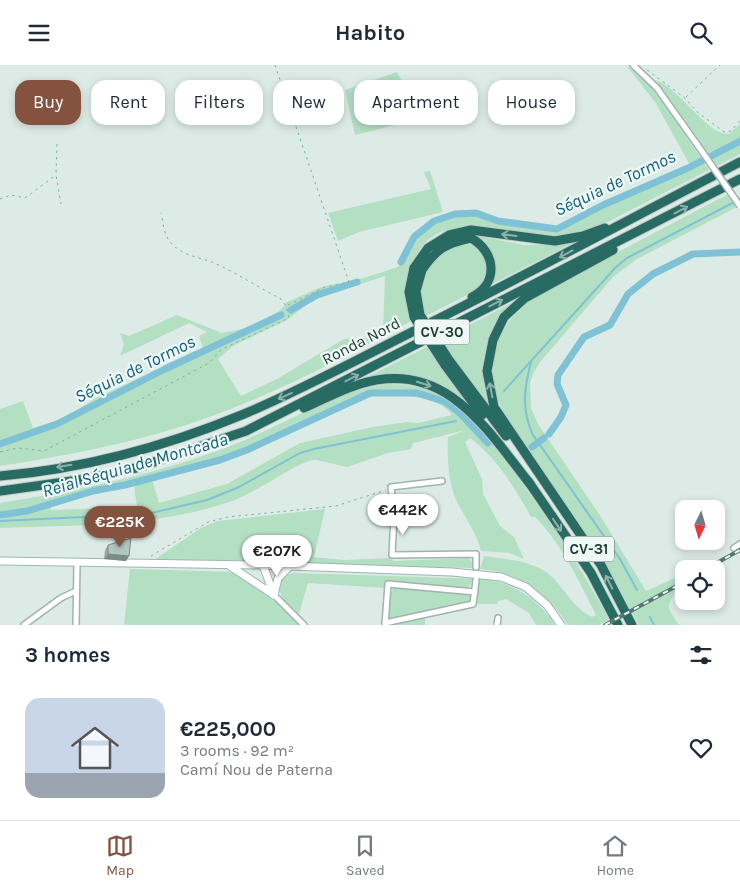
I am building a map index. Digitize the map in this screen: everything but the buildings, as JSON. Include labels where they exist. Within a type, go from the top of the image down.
[{"type":"highway","name":"Ronda Nord","points":[[0,476],[75,465],[133,451],[188,435],[242,415],[297,391],[492,293],[740,162]]},
{"type":"highway","name":"Ronda Nord","points":[[0,491],[79,480],[136,467],[246,431],[609,245],[638,233],[740,179]]},
{"type":"highway","points":[[539,477],[447,362],[420,315],[416,291],[418,269],[428,248],[449,235],[471,230],[555,241],[583,236],[656,206]]},
{"type":"highway","points":[[539,477],[494,407],[487,371],[493,341],[504,317],[525,298],[612,250],[638,233]]},
{"type":"highway","points":[[407,335],[480,293],[490,276],[491,259],[482,244],[471,238],[450,242],[432,255],[418,269]]},
{"type":"highway","name":"CV-31","points":[[447,362],[591,573],[618,625]]},
{"type":"highway","points":[[246,431],[360,384],[394,380],[422,383],[445,392],[469,409],[530,485]]},
{"type":"highway","name":"CV-31","points":[[539,477],[601,565],[632,625]]},
{"type":"street","points":[[633,65],[657,88],[740,206]]},
{"type":"street","points":[[442,481],[391,487],[394,516],[392,555],[476,554],[476,567]]},
{"type":"street","points":[[734,548],[740,544]]},
{"type":"street","points":[[0,561],[263,565],[452,572],[501,577],[526,587],[547,605],[561,625]]},
{"type":"street","points":[[76,625],[77,563]]},
{"type":"street","points":[[228,565],[260,584],[274,595],[304,625]]},
{"type":"street","points":[[260,584],[263,565]]},
{"type":"street","points":[[263,565],[274,595]]},
{"type":"street","points":[[274,595],[278,578],[290,566]]},
{"type":"street","points":[[475,592],[388,584],[385,624],[473,605],[475,592],[476,580]]},
{"type":"street","points":[[24,625],[61,598],[76,591]]},
{"type":"street","points":[[497,625],[498,618]]},
{"type":"path","points":[[275,65],[348,282],[325,287],[286,306]]},
{"type":"path","points":[[685,98],[720,65]]},
{"type":"path","points":[[638,69],[642,66],[685,98],[696,111],[724,133],[731,131],[740,121]]},
{"type":"path","points":[[57,144],[56,175],[61,204]]},
{"type":"path","points":[[0,199],[11,195],[25,198],[56,175]]},
{"type":"path","points":[[0,452],[18,448],[44,451],[209,363],[222,349],[289,318],[286,306],[281,299],[220,267],[194,258],[177,249],[165,233],[161,213]]},
{"type":"path","points":[[147,564],[149,557],[208,522],[228,517],[336,506],[391,487]]},
{"type":"green space","points":[[626,65],[657,93],[709,170],[596,228],[582,232],[540,236],[482,228],[463,227],[446,230],[431,238],[418,251],[407,285],[407,309],[411,321],[367,345],[278,389],[205,419],[118,444],[0,466],[0,409],[23,401],[33,428],[62,419],[96,398],[203,348],[199,336],[207,332],[189,323],[120,356],[124,344],[120,333],[129,336],[177,315],[222,333],[246,328],[280,311],[287,302],[321,287],[364,278],[398,267],[414,236],[434,220],[465,211],[477,211],[492,217],[558,226],[613,198],[690,165],[655,102]],"holes":[[[385,276],[383,332],[372,338],[344,339],[277,379],[241,396],[218,359],[233,346],[287,320],[313,300]]]},
{"type":"green space","points":[[397,72],[401,80],[374,80]]},
{"type":"green space","points":[[656,80],[665,84],[712,128],[721,133],[729,134],[740,124],[740,154],[717,166]]},
{"type":"green space","points":[[354,87],[354,125],[395,125],[355,135],[345,90]]},
{"type":"green space","points":[[430,171],[443,212],[359,232],[338,241],[328,213],[431,189],[424,172]]},
{"type":"green space","points":[[728,194],[737,207],[637,259],[613,277],[540,362],[530,383],[531,408],[538,424],[601,517],[646,591],[675,578],[675,587],[669,607],[679,625],[639,625],[601,555],[510,426],[495,394],[492,362],[498,341],[508,322],[533,297]]},
{"type":"green space","points":[[474,235],[524,245],[571,244],[492,284],[495,262],[491,250],[487,244]]},
{"type":"green space","points":[[473,245],[487,260],[485,276],[479,287],[477,290],[426,316],[422,303],[422,291],[424,278],[429,267],[437,257],[447,250],[459,246]]},
{"type":"green space","points":[[515,301],[495,326],[485,355],[485,386],[494,416],[441,340]]},
{"type":"green space","points":[[427,347],[471,407],[456,395],[429,382],[402,379],[353,384]]},
{"type":"green space","points":[[386,384],[424,389],[445,398],[467,414],[494,445],[543,513],[578,565],[609,620],[599,625],[568,625],[551,603],[531,586],[507,575],[480,569],[484,556],[537,567],[551,576],[580,609],[592,617],[596,615],[569,563],[554,539],[535,517],[531,517],[497,464],[470,438],[465,442],[482,479],[483,494],[500,526],[514,537],[524,559],[509,553],[481,551],[474,532],[457,502],[449,470],[448,437],[466,430],[413,443],[411,449],[388,453],[347,467],[311,460],[239,498],[201,510],[173,516],[116,523],[0,528],[0,503],[90,487],[207,455],[254,436],[309,410],[366,388]],"holes":[[[373,396],[404,396],[426,399],[445,408],[452,415],[418,423],[406,422],[373,427],[300,443],[227,484],[159,503],[152,480],[191,471],[236,457]],[[134,485],[137,507],[51,510],[51,507],[93,494]]]},
{"type":"green space","points":[[325,509],[314,557],[344,560],[390,558],[394,561],[469,558],[475,568],[356,566],[259,560],[154,560],[201,528],[218,521]]},
{"type":"green space","points":[[130,569],[236,572],[268,595],[299,625],[124,625]]},
{"type":"green space","points":[[293,573],[486,579],[517,589],[526,595],[541,608],[555,625],[536,625],[529,613],[506,599],[498,601],[497,604],[477,604],[479,580],[473,580],[468,588],[392,582],[386,588],[308,583],[299,614],[284,600],[278,588],[284,576]]},
{"type":"green space","points":[[394,587],[469,593],[472,596],[471,602],[388,621],[390,595]]},
{"type":"green space","points":[[425,617],[425,625],[389,625]]},
{"type":"waterway","name":"Séquia de Tormos","points":[[401,262],[414,237],[434,221],[455,214],[476,213],[498,221],[557,229],[603,205],[688,168],[740,141]]},
{"type":"waterway","points":[[504,391],[616,267],[627,258],[740,199]]},
{"type":"waterway","name":"Reial Séquia de Montcada","points":[[549,434],[561,417],[566,405],[557,384],[558,375],[584,337],[610,325],[628,294],[653,274],[693,254],[740,252]]},
{"type":"waterway","name":"Séquia de Tormos","points":[[291,310],[317,295],[357,282]]},
{"type":"waterway","name":"Séquia de Tormos","points":[[0,444],[57,424],[165,369],[281,315]]},
{"type":"waterway","points":[[531,362],[527,381],[525,408],[533,435],[620,559],[637,590]]},
{"type":"waterway","name":"Reial Séquia de Montcada","points":[[0,515],[27,511],[93,491],[125,485],[220,460],[247,450],[370,393],[417,393],[446,402],[461,414],[488,443]]},
{"type":"waterway","points":[[0,521],[147,514],[207,500],[239,487],[300,453],[456,421]]},
{"type":"waterway","name":"Reial Séquia de Montcada","points":[[532,447],[544,438]]},
{"type":"waterway","points":[[650,617],[654,625]]},
{"type":"railway","points":[[722,560],[740,550]]},
{"type":"railway","points":[[605,625],[675,587]]}]
